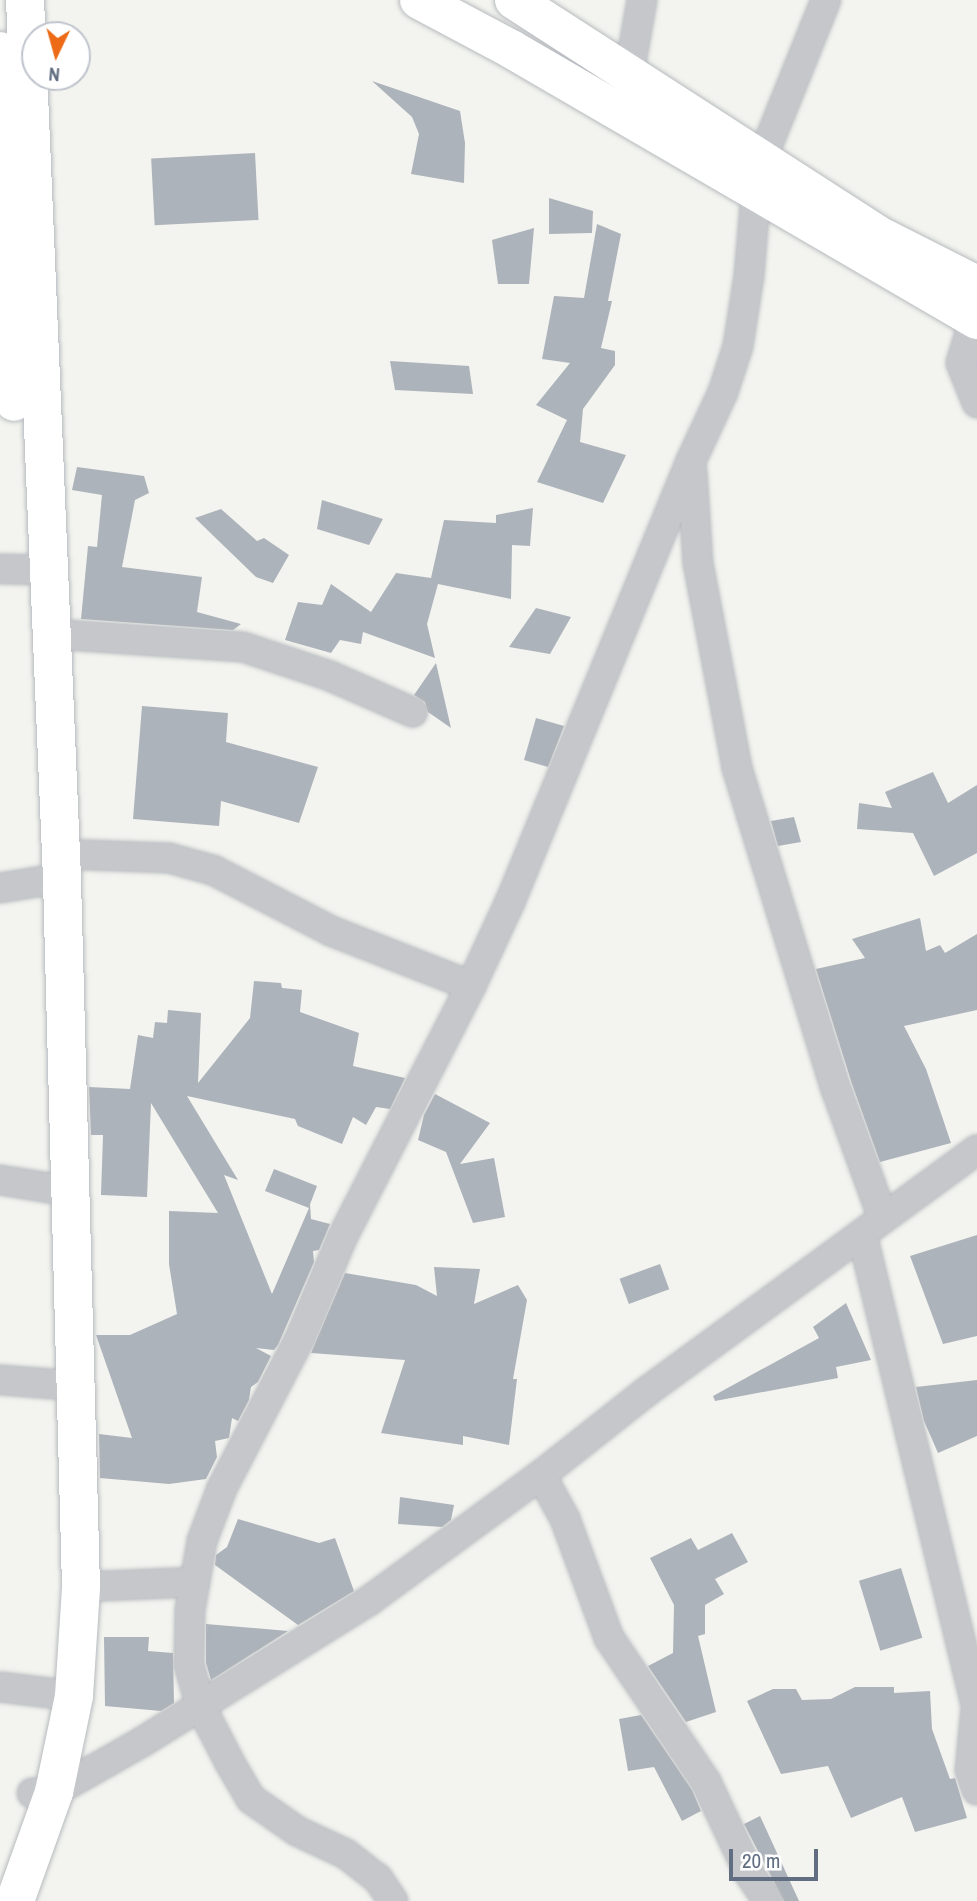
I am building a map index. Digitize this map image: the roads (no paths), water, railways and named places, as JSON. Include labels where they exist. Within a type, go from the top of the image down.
[{"type":"street","points":[[15,1901],[43,1792],[82,1587],[68,1386],[61,1188],[53,870],[51,634],[24,569],[25,0]]},
{"type":"street","points":[[419,0],[884,238],[976,309],[961,363],[977,403]]},
{"type":"street","points":[[629,75],[642,0]]},
{"type":"street","points":[[393,1901],[378,1879],[346,1854],[297,1831],[251,1799],[201,1707],[189,1665],[190,1610],[202,1541],[222,1489],[301,1336],[342,1238],[471,986],[542,829],[691,461],[723,392],[738,346],[749,276],[759,175],[826,0]]},
{"type":"street","points":[[524,3],[629,75],[759,175]]},
{"type":"street","points":[[0,51],[8,297],[24,569],[53,870]]},
{"type":"street","points":[[691,461],[698,563],[737,768],[836,1089],[873,1226],[976,1707],[975,1777]]},
{"type":"street","points":[[51,634],[243,647],[330,676],[412,712]]},
{"type":"street","points":[[0,888],[53,870],[169,858],[213,870],[331,931],[471,986]]},
{"type":"street","points":[[0,1880],[43,1792],[201,1707],[370,1600],[541,1475],[646,1392],[977,1150]]},
{"type":"street","points":[[0,1180],[61,1188]]},
{"type":"street","points":[[0,1380],[68,1386]]},
{"type":"street","points":[[63,1695],[61,1587],[68,1386]]},
{"type":"street","points":[[541,1475],[565,1520],[609,1638],[706,1782],[749,1873],[768,1901]]},
{"type":"street","points":[[82,1587],[195,1582]]},
{"type":"street","points":[[0,1687],[63,1695]]}]
